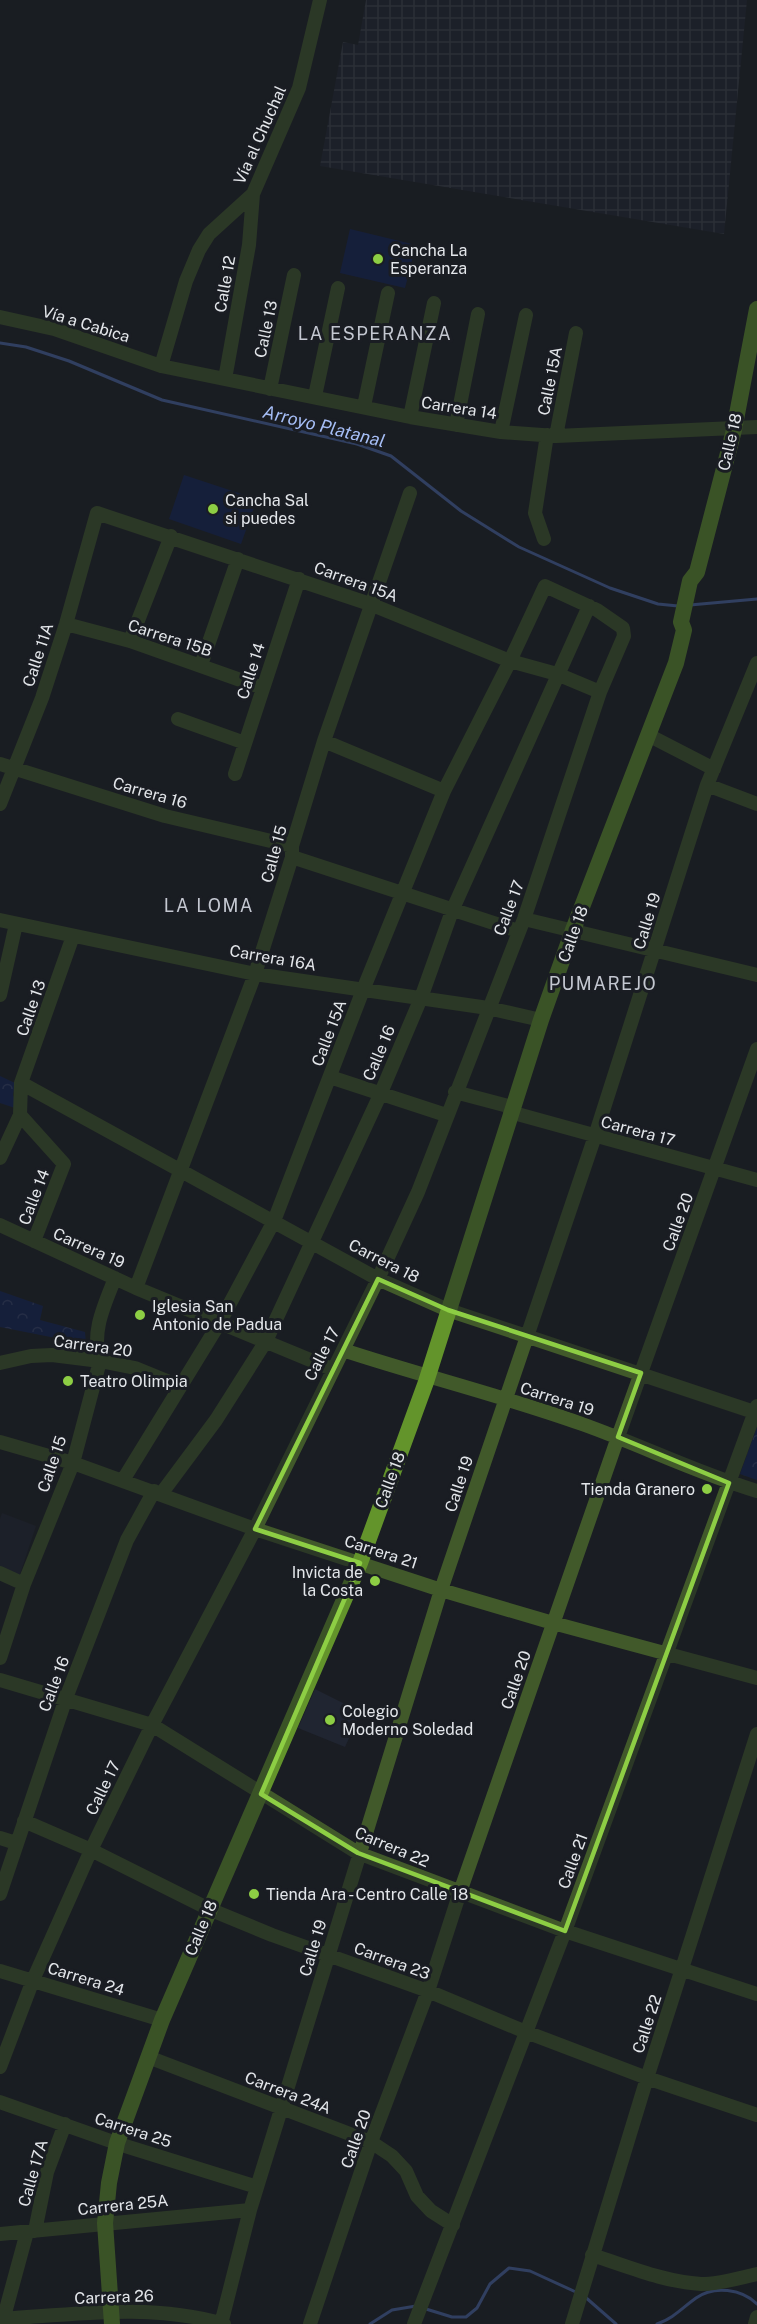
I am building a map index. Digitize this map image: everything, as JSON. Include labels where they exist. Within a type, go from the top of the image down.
[{"type":"main road","name":"Calle 18","points":[[112,2318],[105,2223],[109,2184],[117,2143],[162,2020],[360,1563],[427,1377],[541,1020],[573,930],[650,736],[676,663],[692,595],[690,581],[697,572],[734,430],[757,309]]},
{"type":"street","name":"Vía al Chuchal","points":[[161,366],[186,281],[199,250],[209,234],[253,194],[299,88],[320,0]]},
{"type":"street","name":"Calle 12","points":[[225,380],[249,245],[253,194]]},
{"type":"street","name":"Calle 13","points":[[270,388],[294,276]]},
{"type":"street","points":[[315,396],[338,288]]},
{"type":"street","points":[[364,406],[388,293]]},
{"type":"street","points":[[410,417],[434,303]]},
{"type":"street","points":[[456,425],[478,314]]},
{"type":"street","points":[[501,432],[526,315]]},
{"type":"street","name":"Vía a Cabica","points":[[0,317],[54,329],[161,366]]},
{"type":"street","name":"Calle 15A","points":[[544,539],[535,513],[576,333]]},
{"type":"street","name":"Carrera 14","points":[[161,366],[410,417],[501,432],[551,435],[734,430],[757,427]]},
{"type":"street","name":"Calle 15","points":[[136,1288],[255,974],[324,741],[410,493]]},
{"type":"street","name":"Carrera 15A","points":[[97,513],[370,604],[510,661],[557,674],[600,692]]},
{"type":"street","name":"Calle 11A","points":[[0,804],[42,698],[66,624],[97,513]]},
{"type":"street","points":[[130,641],[171,536]]},
{"type":"street","points":[[201,664],[238,559]]},
{"type":"street","name":"Calle 14","points":[[235,774],[299,579]]},
{"type":"street","name":"Calle 15A","points":[[123,1480],[220,1322],[274,1221],[363,990],[444,791],[510,661],[544,586],[589,606]]},
{"type":"street","name":"Calle 17","points":[[0,2067],[33,1980],[91,1850],[152,1725],[255,1528],[378,1280],[418,1192],[521,925],[600,692],[624,636],[623,628],[589,606]]},
{"type":"street","name":"Calle 16","points":[[0,1894],[66,1698],[127,1540],[158,1492],[216,1420],[266,1341],[380,1095],[421,998],[452,911],[589,606]]},
{"type":"street","name":"Carrera 15B","points":[[66,624],[130,641],[201,664],[263,688]]},
{"type":"street","name":"Calle 19","points":[[222,2324],[250,2210],[358,1853],[441,1590],[595,1136],[707,785],[757,663]]},
{"type":"street","points":[[178,719],[245,743]]},
{"type":"street","points":[[650,736],[714,769]]},
{"type":"street","points":[[324,741],[444,791]]},
{"type":"street","name":"Carrera 16","points":[[0,764],[165,816],[292,852],[401,895],[452,911],[521,925],[573,930],[757,975]]},
{"type":"street","points":[[707,785],[757,804]]},
{"type":"street","name":"Carrera 16A","points":[[0,920],[255,974],[488,1008],[541,1020]]},
{"type":"street","points":[[0,994],[16,924]]},
{"type":"street","name":"Calle 13","points":[[0,1158],[20,1115],[21,1083],[73,936]]},
{"type":"street","name":"Calle 20","points":[[310,2324],[371,2142],[428,1991],[460,1892],[618,1437],[757,1049]]},
{"type":"street","points":[[330,1077],[446,1115]]},
{"type":"street","name":"Carrera 18","points":[[21,1083],[378,1280],[448,1310],[756,1410]]},
{"type":"street","name":"Carrera 17","points":[[455,1092],[595,1136],[757,1180]]},
{"type":"street","name":"Calle 14","points":[[20,1115],[64,1164],[34,1241]]},
{"type":"street","name":"Carrera 19","points":[[0,1225],[136,1288],[332,1369]]},
{"type":"street","name":"Calle 15","points":[[0,1658],[24,1584],[73,1462],[100,1361],[96,1347],[96,1333],[115,1278]]},
{"type":"street","name":"Carrera 19","points":[[343,1350],[505,1399],[618,1437],[729,1483],[757,1491]]},
{"type":"street","name":"Carrera 20","points":[[0,1363],[31,1356],[52,1355],[100,1361],[147,1371],[179,1386]]},
{"type":"street","name":"Calle 21","points":[[418,2314],[565,1931],[756,1410]]},
{"type":"street","name":"Carrera 21","points":[[0,1442],[73,1462],[255,1528],[441,1590],[757,1678]]},
{"type":"street","points":[[0,1573],[24,1584]]},
{"type":"street","name":"Carrera 22","points":[[0,1680],[152,1725],[358,1853],[565,1931],[757,1994]]},
{"type":"street","name":"Calle 22","points":[[572,2324],[647,2078],[757,1734]]},
{"type":"street","name":"Carrera 23","points":[[24,1821],[91,1850],[209,1909],[328,1956],[428,1991],[526,2032],[647,2078],[757,2115]]},
{"type":"street","points":[[0,1838],[16,1843]]},
{"type":"street","name":"Carrera 24","points":[[0,1971],[162,2020]]},
{"type":"street","name":"Carrera 24A","points":[[148,2057],[371,2142],[392,2156],[406,2170],[417,2196],[431,2211],[453,2225]]},
{"type":"street","name":"Carrera 25","points":[[0,2102],[117,2143],[257,2187]]},
{"type":"street","name":"Calle 17A","points":[[3,2322],[47,2172],[65,2124]]},
{"type":"street","name":"Carrera 25A","points":[[0,2234],[250,2210]]},
{"type":"street","points":[[592,2255],[681,2282],[703,2284],[735,2280],[757,2274]]},
{"type":"street","name":"Carrera 26","points":[[3,2322],[112,2318],[156,2311],[202,2318],[222,2324]]},
{"type":"street","points":[[755,2324],[757,2317]]},
{"type":"highlighted area","points":[[378,1279],[448,1310],[641,1373],[618,1437],[729,1483],[565,1931],[358,1853],[261,1794],[360,1563],[255,1529]]},
{"type":"shaded area","points":[[366,0],[747,0],[724,234],[320,166],[343,42],[358,45]]},
{"type":"shaded area","points":[[2,1513],[36,1526],[19,1577],[0,1569]]},
{"type":"shaded area","name":"Colegio Moderno Soledad","points":[[315,1689],[361,1712],[345,1747],[298,1728]]},
{"type":"green space","name":"Cancha La Esperanza","points":[[350,229],[416,245],[405,288],[340,273]]},
{"type":"green space","name":"Cancha Sal si puedes","points":[[184,475],[257,499],[241,544],[169,519]]},
{"type":"green space","points":[[0,1076],[15,1083],[13,1095],[17,1104],[15,1108],[0,1103]]},
{"type":"green space","points":[[0,1291],[43,1306],[40,1320],[85,1332],[86,1344],[0,1327]]},
{"type":"green space","points":[[757,1427],[757,1480],[740,1474]]},
{"type":"waterway","name":"Arroyo Platanal","points":[[0,343],[26,347],[69,361],[162,400],[357,444],[391,456],[461,511],[519,547],[610,588],[658,604],[678,606]]},
{"type":"waterway","name":"Arroyo Platanal","points":[[690,605],[757,599]]},
{"type":"waterway","points":[[426,2309],[452,2317],[466,2317],[477,2308],[490,2284],[509,2268],[530,2271],[578,2293]]},
{"type":"waterway","points":[[657,2324],[673,2316],[696,2298],[711,2291],[736,2292],[757,2304]]},
{"type":"waterway","points":[[584,2296],[616,2324]]},
{"type":"waterway","points":[[370,2324],[392,2310],[416,2306]]},
{"type":"place","name":"Cancha La Esperanza","points":[[378,259]]},
{"type":"place","name":"Cancha Sal si puedes","points":[[213,509]]},
{"type":"place","name":"Iglesia San Antonio de Padua","points":[[140,1315]]},
{"type":"place","name":"Teatro Olimpia","points":[[68,1381]]},
{"type":"place","name":"Tienda Granero","points":[[707,1489]]},
{"type":"place","name":"Invicta de la Costa","points":[[375,1581]]},
{"type":"place","name":"Colegio Moderno Soledad","points":[[330,1720]]},
{"type":"place","name":"Tienda Ara - Centro Calle 18","points":[[254,1894]]},
{"type":"district","name":"LA ESPERANZA","points":[[375,333]]},
{"type":"district","name":"LA LOMA","points":[[209,905]]},
{"type":"district","name":"PUMAREJO","points":[[603,983]]}]
